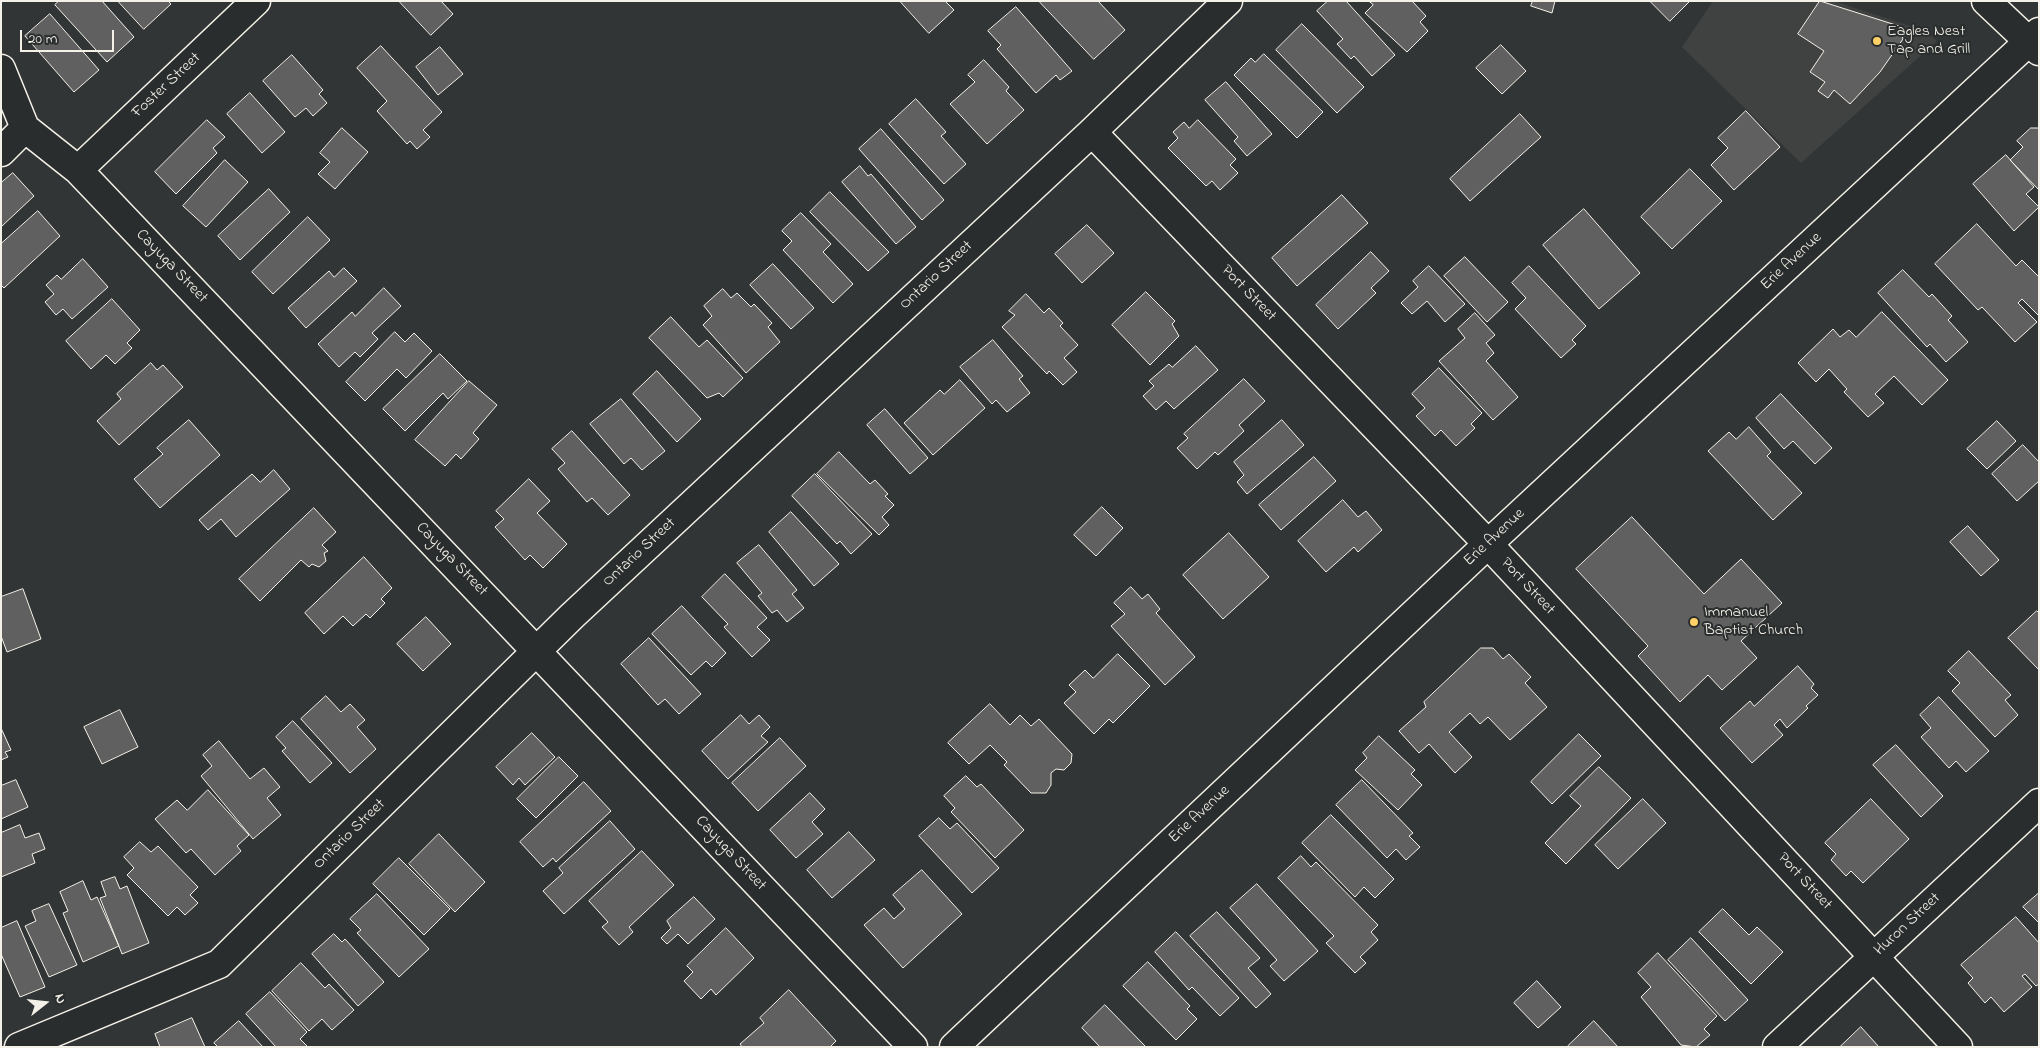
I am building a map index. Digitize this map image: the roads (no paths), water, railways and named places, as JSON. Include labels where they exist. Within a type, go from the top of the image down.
[{"type":"street","name":"Foster Street","points":[[78,170],[256,1]]},
{"type":"street","name":"Ontario Street","points":[[19,1047],[219,964],[537,650],[1092,132],[1228,1]]},
{"type":"street","points":[[1986,1],[2035,41]]},
{"type":"street","name":"Erie Avenue","points":[[954,1047],[1488,544],[2035,41]]},
{"type":"street","name":"Cayuga Street","points":[[1,69],[25,128],[78,170],[537,650],[912,1047]]},
{"type":"street","points":[[1,152],[25,128]]},
{"type":"street","name":"Port Street","points":[[1092,132],[1488,544],[1958,1047]]},
{"type":"street","name":"Huron Street","points":[[1777,1047],[2039,802]]},
{"type":"street","points":[[1,1042],[3,1047]]},
{"type":"place","name":"Eagles Nest Tap and Grill","points":[[1877,41]]},
{"type":"place","name":"Immanuel Baptist Church","points":[[1694,622]]}]
